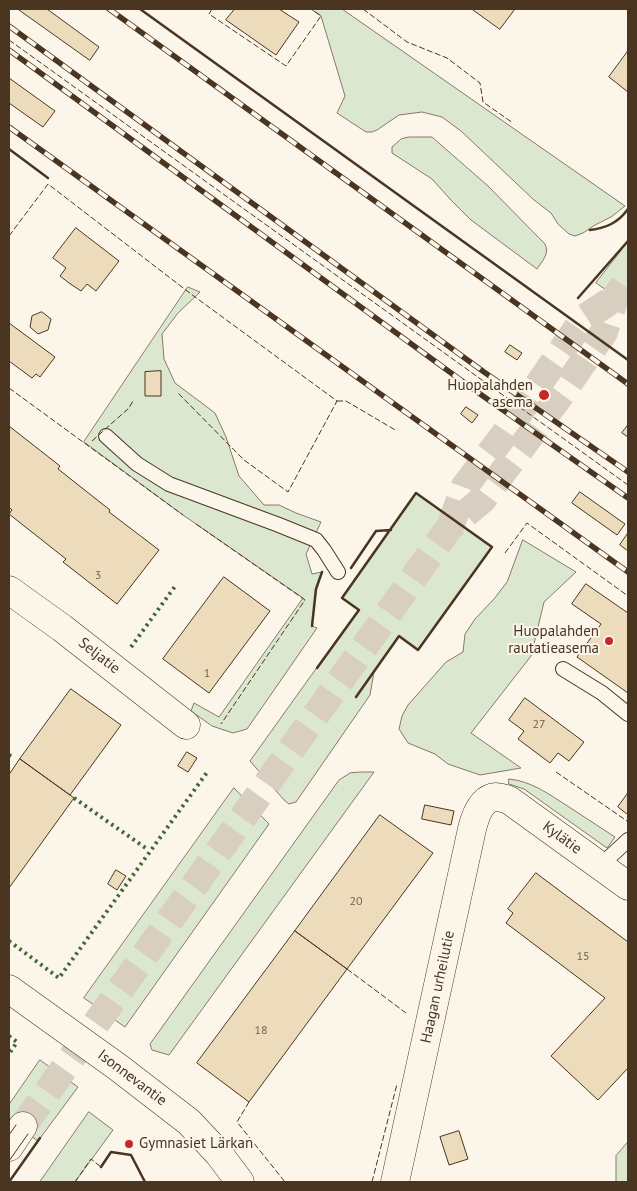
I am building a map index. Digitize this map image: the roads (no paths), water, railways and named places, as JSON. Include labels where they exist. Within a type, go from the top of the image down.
[{"type":"street","name":"Seljatie","points":[[9,590],[62,628],[186,725]]},
{"type":"street","name":"Kylätie","points":[[492,798],[509,800],[628,886]]},
{"type":"street","name":"Haagan urheilutie","points":[[396,1182],[472,829],[476,814],[481,806],[492,798]]},
{"type":"street","name":"Isonnevantie","points":[[9,989],[119,1068],[189,1122],[219,1154],[240,1182]]},
{"type":"lane","points":[[106,436],[137,464],[169,484],[316,540],[338,572]]},
{"type":"lane","points":[[563,669],[602,693],[628,714]]},
{"type":"lane","points":[[600,866],[628,840]]},
{"type":"tunnel","points":[[23,1126],[449,528],[483,499],[562,393],[604,332],[615,298],[628,280]]},
{"type":"tunnel","points":[[450,527],[465,486],[504,435],[584,318],[615,298]]},
{"type":"tram line","points":[[9,1135],[16,1125]]},
{"type":"tram line","points":[[9,1161],[28,1134]]},
{"type":"railway","points":[[109,9],[628,384]]},
{"type":"railway","points":[[9,26],[484,372],[628,472]]},
{"type":"railway","points":[[9,50],[473,389],[628,498]]},
{"type":"railway","points":[[9,127],[628,572]]},
{"type":"place","name":"Huopalahden asema","points":[[544,395]]},
{"type":"place","name":"Huopalahden rautatieasema","points":[[609,641]]},
{"type":"place","name":"Gymnasiet Lärkan","points":[[129,1144]]}]
